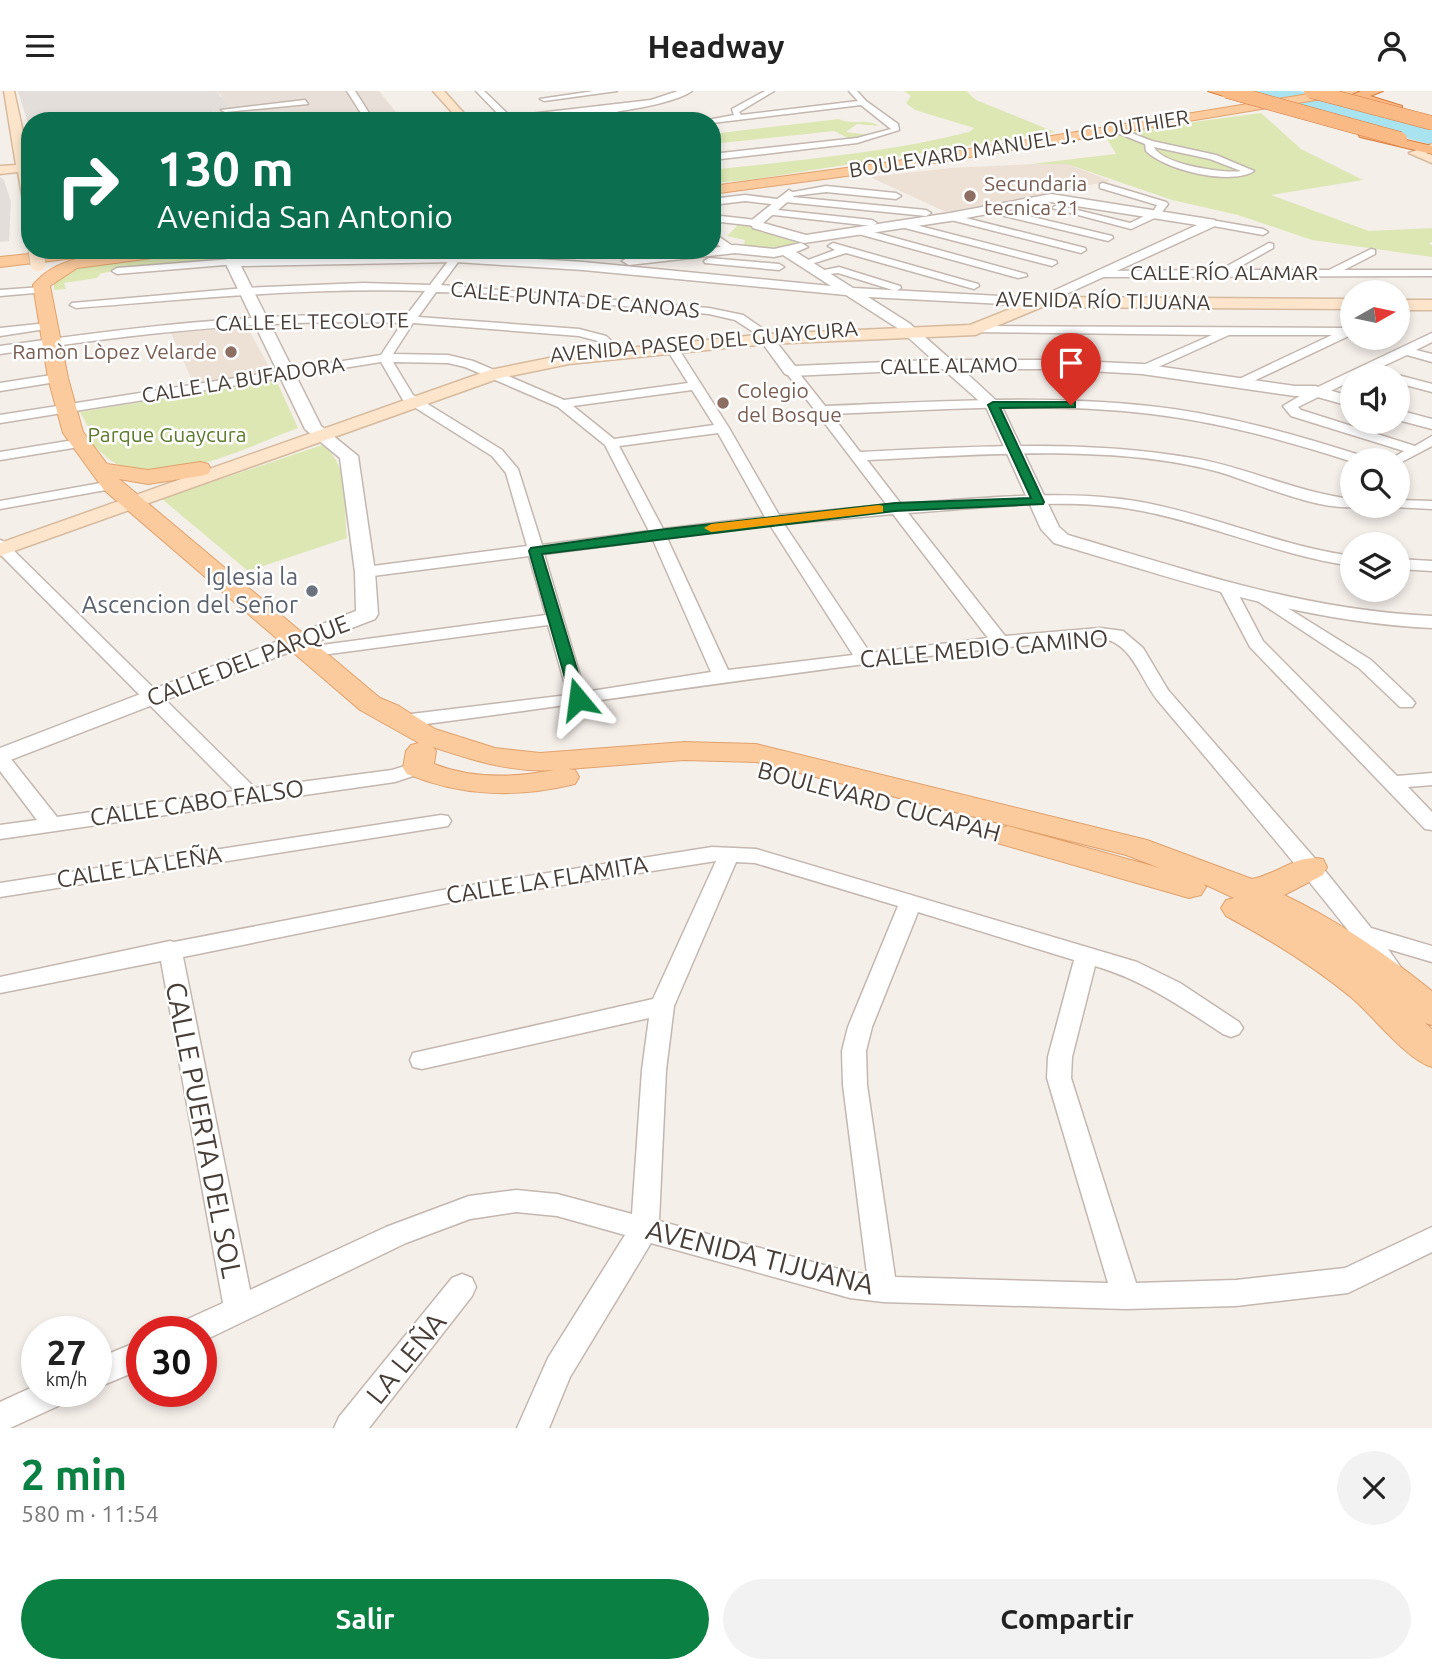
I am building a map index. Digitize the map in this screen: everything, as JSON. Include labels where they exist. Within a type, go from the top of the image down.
[{"type":"highway","points":[[1213,91],[1262,102],[1428,151]]},
{"type":"highway","points":[[1213,91],[1234,101],[1219,109]]},
{"type":"highway","points":[[1227,91],[1400,139],[1428,151]]},
{"type":"highway","points":[[1377,91],[1356,96],[1432,121]]},
{"type":"highway","points":[[1318,93],[1432,121]]},
{"type":"highway","points":[[1219,109],[1254,107],[1290,112]]},
{"type":"main road","points":[[9,91],[21,146]]},
{"type":"main road","points":[[438,91],[458,112]]},
{"type":"main road","name":"BOULEVARD MANUEL J. CLOUTHIER","points":[[721,187],[900,161],[1318,93],[1352,91]]},
{"type":"main road","name":"BOULEVARD MANUEL J. CLOUTHIER","points":[[721,187],[891,166],[1219,109]]},
{"type":"main road","points":[[0,170],[21,169]]},
{"type":"main road","points":[[0,170],[21,169]]},
{"type":"main road","points":[[0,260],[21,257]]},
{"type":"main road","points":[[0,260],[21,258]]},
{"type":"main road","points":[[37,259],[65,409],[80,443],[117,488],[370,704]]},
{"type":"main road","points":[[42,287],[58,271],[73,264],[109,259]]},
{"type":"main road","name":"AVENIDA RÍO TIJUANA","points":[[1040,302],[1340,305]]},
{"type":"main road","name":"AVENIDA PASEO DEL GUAYCURA","points":[[117,488],[200,469],[318,432],[491,372],[617,350],[765,336],[908,329],[976,329],[1040,302]]},
{"type":"main road","points":[[1410,305],[1432,305]]},
{"type":"main road","name":"AVENIDA PASEO DEL GUAYCURA","points":[[617,350],[672,348],[765,336]]},
{"type":"main road","name":"AVENIDA PASEO DEL GUAYCURA","points":[[1,546],[117,488],[318,432]]},
{"type":"main road","points":[[117,488],[148,477],[200,469]]},
{"type":"main road","name":"BOULEVARD CUCAPAH","points":[[370,704],[444,743],[513,760],[540,762],[684,751],[756,753],[1250,891],[1323,930],[1403,985],[1432,1011]]},
{"type":"main road","name":"BOULEVARD CUCAPAH","points":[[370,704],[381,726],[412,765],[564,777],[682,765],[750,767],[776,771],[1086,857],[1143,861],[1299,941],[1384,1003],[1432,1053]]},
{"type":"main road","points":[[1250,891],[1279,885],[1311,867]]},
{"type":"street","points":[[299,91],[308,112]]},
{"type":"street","points":[[351,91],[359,101],[362,112]]},
{"type":"street","points":[[480,91],[501,112]]},
{"type":"street","points":[[535,91],[560,112]]},
{"type":"street","points":[[544,99],[614,91]]},
{"type":"street","points":[[581,112],[652,103],[687,91]]},
{"type":"street","points":[[739,117],[735,111],[770,91]]},
{"type":"street","points":[[721,156],[857,140],[895,130],[895,126],[863,103],[853,91]]},
{"type":"street","points":[[225,110],[305,102]]},
{"type":"street","points":[[721,119],[863,103]]},
{"type":"street","points":[[609,109],[613,112]]},
{"type":"street","points":[[1116,129],[1149,143],[1213,157],[1250,171],[1217,175],[1158,157],[1150,151],[1149,143]]},
{"type":"street","points":[[1057,208],[1131,226],[1156,214],[1163,204],[1103,186]]},
{"type":"street","points":[[756,223],[784,198],[825,189],[896,195]]},
{"type":"street","points":[[721,201],[784,198],[926,213]]},
{"type":"street","points":[[721,219],[756,223],[762,229],[793,233],[804,239],[904,225],[1057,198],[1263,232]]},
{"type":"street","points":[[991,209],[1108,238]]},
{"type":"street","points":[[768,212],[872,223]]},
{"type":"street","points":[[950,217],[1081,250]]},
{"type":"street","points":[[1040,302],[1211,223]]},
{"type":"street","points":[[904,225],[1052,263]]},
{"type":"street","points":[[859,231],[1022,276]]},
{"type":"street","points":[[721,258],[787,252],[802,247],[806,243],[804,239]]},
{"type":"street","points":[[721,245],[732,256]]},
{"type":"street","points":[[1222,274],[1269,246]]},
{"type":"street","points":[[806,263],[839,248],[974,286]]},
{"type":"street","points":[[787,252],[854,292],[908,329],[993,405],[1051,529],[1060,539],[1265,599],[1343,617],[1432,622]]},
{"type":"street","points":[[1331,273],[1371,252]]},
{"type":"street","points":[[721,255],[779,267]]},
{"type":"street","points":[[720,280],[732,256]]},
{"type":"street","points":[[117,271],[269,259]]},
{"type":"street","points":[[455,259],[385,358],[411,400],[497,453],[513,472],[578,699]]},
{"type":"street","points":[[470,259],[583,267],[637,259]]},
{"type":"street","points":[[709,261],[718,259]]},
{"type":"street","name":"CALLE DEL PARQUE","points":[[0,757],[152,697],[302,648],[367,614],[365,572],[349,456],[318,432],[286,374],[233,262]]},
{"type":"street","name":"AVENIDA RÍO TIJUANA","points":[[583,267],[854,292],[1040,302]]},
{"type":"street","points":[[820,272],[839,270],[896,288]]},
{"type":"street","name":"CALLE RÍO ALAMAR","points":[[1100,274],[1432,273]]},
{"type":"street","points":[[0,293],[42,287]]},
{"type":"street","name":"CALLE PUNTA DE CANOAS","points":[[76,305],[305,287],[435,288],[709,311],[739,317],[765,336],[1000,642]]},
{"type":"street","name":"CALLE EL TECOLOTE","points":[[0,350],[51,334],[262,320],[410,320],[510,325],[585,334],[606,339],[617,350]]},
{"type":"street","points":[[976,329],[1340,331]]},
{"type":"street","points":[[1145,369],[1233,331]]},
{"type":"street","points":[[0,332],[51,334]]},
{"type":"street","points":[[1241,383],[1340,336]]},
{"type":"street","points":[[1380,364],[1408,352],[1432,337]]},
{"type":"street","points":[[672,348],[722,428],[774,520],[864,659]]},
{"type":"street","points":[[1408,352],[1432,358]]},
{"type":"street","name":"CALLE LA BUFADORA","points":[[0,419],[385,358],[447,359],[491,372],[563,404],[611,443]]},
{"type":"street","name":"CALLE ALAMO","points":[[791,371],[950,365],[1070,365],[1145,369],[1295,391],[1315,391],[1340,398]]},
{"type":"street","points":[[0,387],[58,378]]},
{"type":"street","points":[[1340,381],[1315,391],[1290,406],[1290,409],[1417,451]]},
{"type":"street","points":[[1410,382],[1432,388]]},
{"type":"street","points":[[563,404],[695,386]]},
{"type":"street","points":[[822,410],[1059,404],[1184,415],[1287,436],[1340,453]]},
{"type":"street","points":[[1410,418],[1432,424]]},
{"type":"street","points":[[722,428],[611,443],[658,534],[722,676]]},
{"type":"street","points":[[1410,454],[1432,440]]},
{"type":"street","points":[[0,456],[80,443]]},
{"type":"street","points":[[856,456],[1015,450],[1108,452],[1231,470],[1322,500],[1340,502]]},
{"type":"street","points":[[0,505],[117,488]]},
{"type":"street","points":[[365,572],[895,507],[1038,502],[1106,502],[1155,507],[1211,523],[1274,547],[1340,559]]},
{"type":"street","points":[[1410,504],[1432,505]]},
{"type":"street","points":[[1,546],[250,795]]},
{"type":"street","points":[[1410,565],[1432,566]]},
{"type":"street","points":[[1227,588],[1256,643],[1432,824]]},
{"type":"street","points":[[1265,599],[1365,664],[1406,703]]},
{"type":"street","points":[[302,648],[556,619]]},
{"type":"street","name":"CALLE MEDIO CAMINO","points":[[402,722],[578,699],[722,676],[1000,642],[1100,633],[1117,635],[1137,652],[1160,692],[1311,867],[1403,985]]},
{"type":"street","points":[[0,757],[52,825]]},
{"type":"street","name":"CALLE CABO FALSO","points":[[0,832],[250,795],[412,765]]},
{"type":"street","points":[[1391,783],[1432,779]]},
{"type":"street","name":"CALLE LA LEÑA","points":[[0,890],[440,821]]},
{"type":"street","name":"CALLE LA FLAMITA","points":[[0,985],[170,949],[453,895],[712,854],[756,856],[1129,968],[1172,989],[1231,1028]]},
{"type":"street","points":[[533,1428],[559,1368],[646,1228],[654,1070],[662,1006],[729,855]]},
{"type":"street","points":[[883,1289],[855,1084],[854,1051],[860,1027],[910,904]]},
{"type":"street","points":[[1364,934],[1432,954]]},
{"type":"street","name":"CALLE PUERTA DEL SOL","points":[[170,949],[239,1310]]},
{"type":"street","points":[[1086,957],[1060,1057],[1059,1078],[1126,1296]]},
{"type":"street","points":[[422,1060],[662,1006]]},
{"type":"street","name":"AVENIDA TIJUANA","points":[[217,1320],[396,1235],[469,1208],[516,1202],[557,1205],[850,1285],[883,1289],[1126,1296],[1236,1293],[1348,1280],[1432,1239]]},
{"type":"street","name":"LA LEÑA","points":[[350,1428],[462,1287]]},
{"type":"street","points":[[0,1417],[22,1407]]},
{"type":"shaded area","points":[[18,91],[216,91],[229,106],[213,112],[24,112]]},
{"type":"shaded area","points":[[216,91],[379,91],[396,112],[214,112],[212,110],[222,96]]},
{"type":"shaded area","name":"Secundaria tecnica 21","points":[[1067,164],[1111,181],[946,212],[870,177],[951,168]]},
{"type":"shaded area","points":[[0,177],[4,180],[11,202],[9,241],[0,242]]},
{"type":"shaded area","points":[[522,259],[575,259],[580,263]]},
{"type":"shaded area","points":[[247,327],[272,372],[194,385],[171,333]]},
{"type":"green space","points":[[904,91],[966,91],[976,100],[1055,132],[721,182],[721,169],[873,151],[969,132],[974,128],[915,110],[906,103],[911,96]]},
{"type":"green space","points":[[1261,113],[1301,149],[1363,180],[1271,195],[1369,231],[1432,228],[1432,242],[1429,243],[1432,246],[1432,257],[1312,240],[1238,215],[1172,200],[1067,164],[1031,164],[1116,154],[1104,134]]},
{"type":"green space","points":[[839,119],[869,122],[879,126],[857,124],[846,132],[871,135],[848,138],[834,131],[721,143],[721,133]]},
{"type":"green space","points":[[742,221],[804,239],[806,243],[795,250],[743,249],[745,240],[727,236]]},
{"type":"green space","points":[[118,259],[268,259],[108,272],[97,278],[64,283],[66,289],[54,290],[54,279],[65,272]]},
{"type":"green space","name":"Parque Guaycura","points":[[276,380],[298,428],[191,467],[147,471],[121,466],[91,443],[93,436],[80,412]]},
{"type":"green space","points":[[322,445],[338,463],[342,475],[347,538],[248,571],[162,499]]},
{"type":"water","points":[[1239,91],[1300,91],[1432,126],[1432,145]]},
{"type":"slow traffic","points":[[711,528],[879,509]]},
{"type":"place","name":"Secundaria tecnica 21","points":[[970,196]]},
{"type":"place","name":"Ramòn Lòpez Velarde","points":[[231,352]]},
{"type":"place","name":"Colegio del Bosque","points":[[723,403]]},
{"type":"place","name":"Iglesia la Ascencion del Señor","points":[[312,591]]},
{"type":"route","points":[[578,699],[535,551],[895,507],[1038,502],[993,405],[1071,405]]}]
